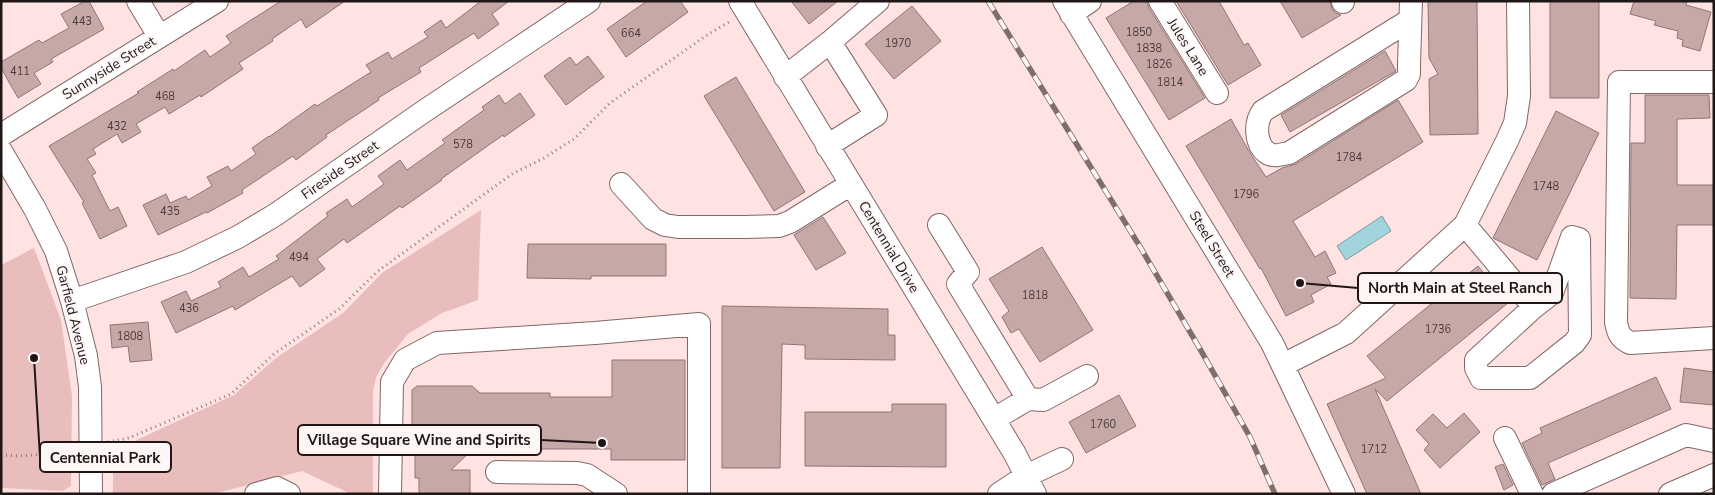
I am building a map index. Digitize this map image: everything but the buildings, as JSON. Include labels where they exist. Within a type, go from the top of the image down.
[{"type":"street","points":[[138,1],[159,36]]},
{"type":"street","name":"Sunnyside Street","points":[[1,135],[217,1]]},
{"type":"street","name":"Fireside Street","points":[[72,301],[186,262],[238,237],[275,215],[420,114],[589,1]]},
{"type":"street","points":[[786,77],[878,1]]},
{"type":"street","points":[[1068,8],[1090,1]]},
{"type":"street","name":"Jules Lane","points":[[1160,1],[1217,93]]},
{"type":"street","points":[[1283,365],[1346,333],[1465,225],[1515,123],[1519,96],[1518,1]]},
{"type":"street","name":"Centennial Drive","points":[[743,7],[994,420],[1030,485]]},
{"type":"street","name":"Steel Street","points":[[1068,8],[1272,343],[1344,494]]},
{"type":"street","points":[[1410,11],[1409,74],[1406,80],[1289,153],[1270,154],[1264,149],[1258,139],[1257,128],[1259,116],[1263,111],[1410,11]]},
{"type":"street","points":[[827,146],[876,115],[830,42]]},
{"type":"street","points":[[1714,82],[1619,82],[1616,322],[1618,333],[1630,343],[1641,344],[1714,338]]},
{"type":"street","name":"Garfield Avenue","points":[[1,151],[35,209],[56,251],[72,301],[86,356],[90,387],[91,494]]},
{"type":"street","points":[[621,184],[653,219],[665,225],[779,226],[790,222],[851,184]]},
{"type":"street","points":[[939,225],[968,272],[958,284],[1028,399]]},
{"type":"street","points":[[1465,225],[1534,307]]},
{"type":"street","points":[[1572,237],[1579,239],[1580,335],[1574,343],[1530,378],[1481,378],[1476,368],[1476,360],[1534,307],[1552,293],[1572,237]]},
{"type":"street","points":[[390,494],[392,382],[405,360],[437,343],[700,324],[699,494]]},
{"type":"street","points":[[994,420],[1028,399],[1043,400],[1087,376]]},
{"type":"street","points":[[1553,494],[1686,435],[1714,441]]},
{"type":"street","points":[[1505,438],[1532,494]]},
{"type":"street","points":[[999,494],[1030,485],[1062,459]]},
{"type":"street","points":[[497,472],[577,473],[587,475],[616,494]]},
{"type":"street","points":[[1670,494],[1714,475]]},
{"type":"street","points":[[256,494],[277,488],[289,494]]},
{"type":"path","points":[[1,455],[46,454],[73,444],[90,444],[129,438],[231,394],[274,354],[339,309],[378,271],[512,174],[544,158],[574,139],[610,103],[710,33],[743,7]]},
{"type":"shaded area","points":[[481,210],[478,300],[442,313],[408,334],[385,362],[376,377],[373,392],[373,494],[351,494],[302,471],[213,494],[113,494],[113,446],[128,444],[234,395],[276,358],[343,313],[382,273]]},
{"type":"shaded area","points":[[34,248],[61,320],[72,396],[71,486],[63,491],[1,488],[1,265]]},
{"type":"water","points":[[1382,216],[1391,231],[1346,260],[1337,246]]},
{"type":"railway","points":[[988,1],[1139,245],[1200,349],[1250,437],[1275,494]]},
{"type":"place","name":"North Main at Steel Ranch","points":[[1300,283]]},
{"type":"place","name":"Centennial Park","points":[[34,358]]},
{"type":"place","name":"Village Square Wine and Spirits","points":[[602,443]]}]
